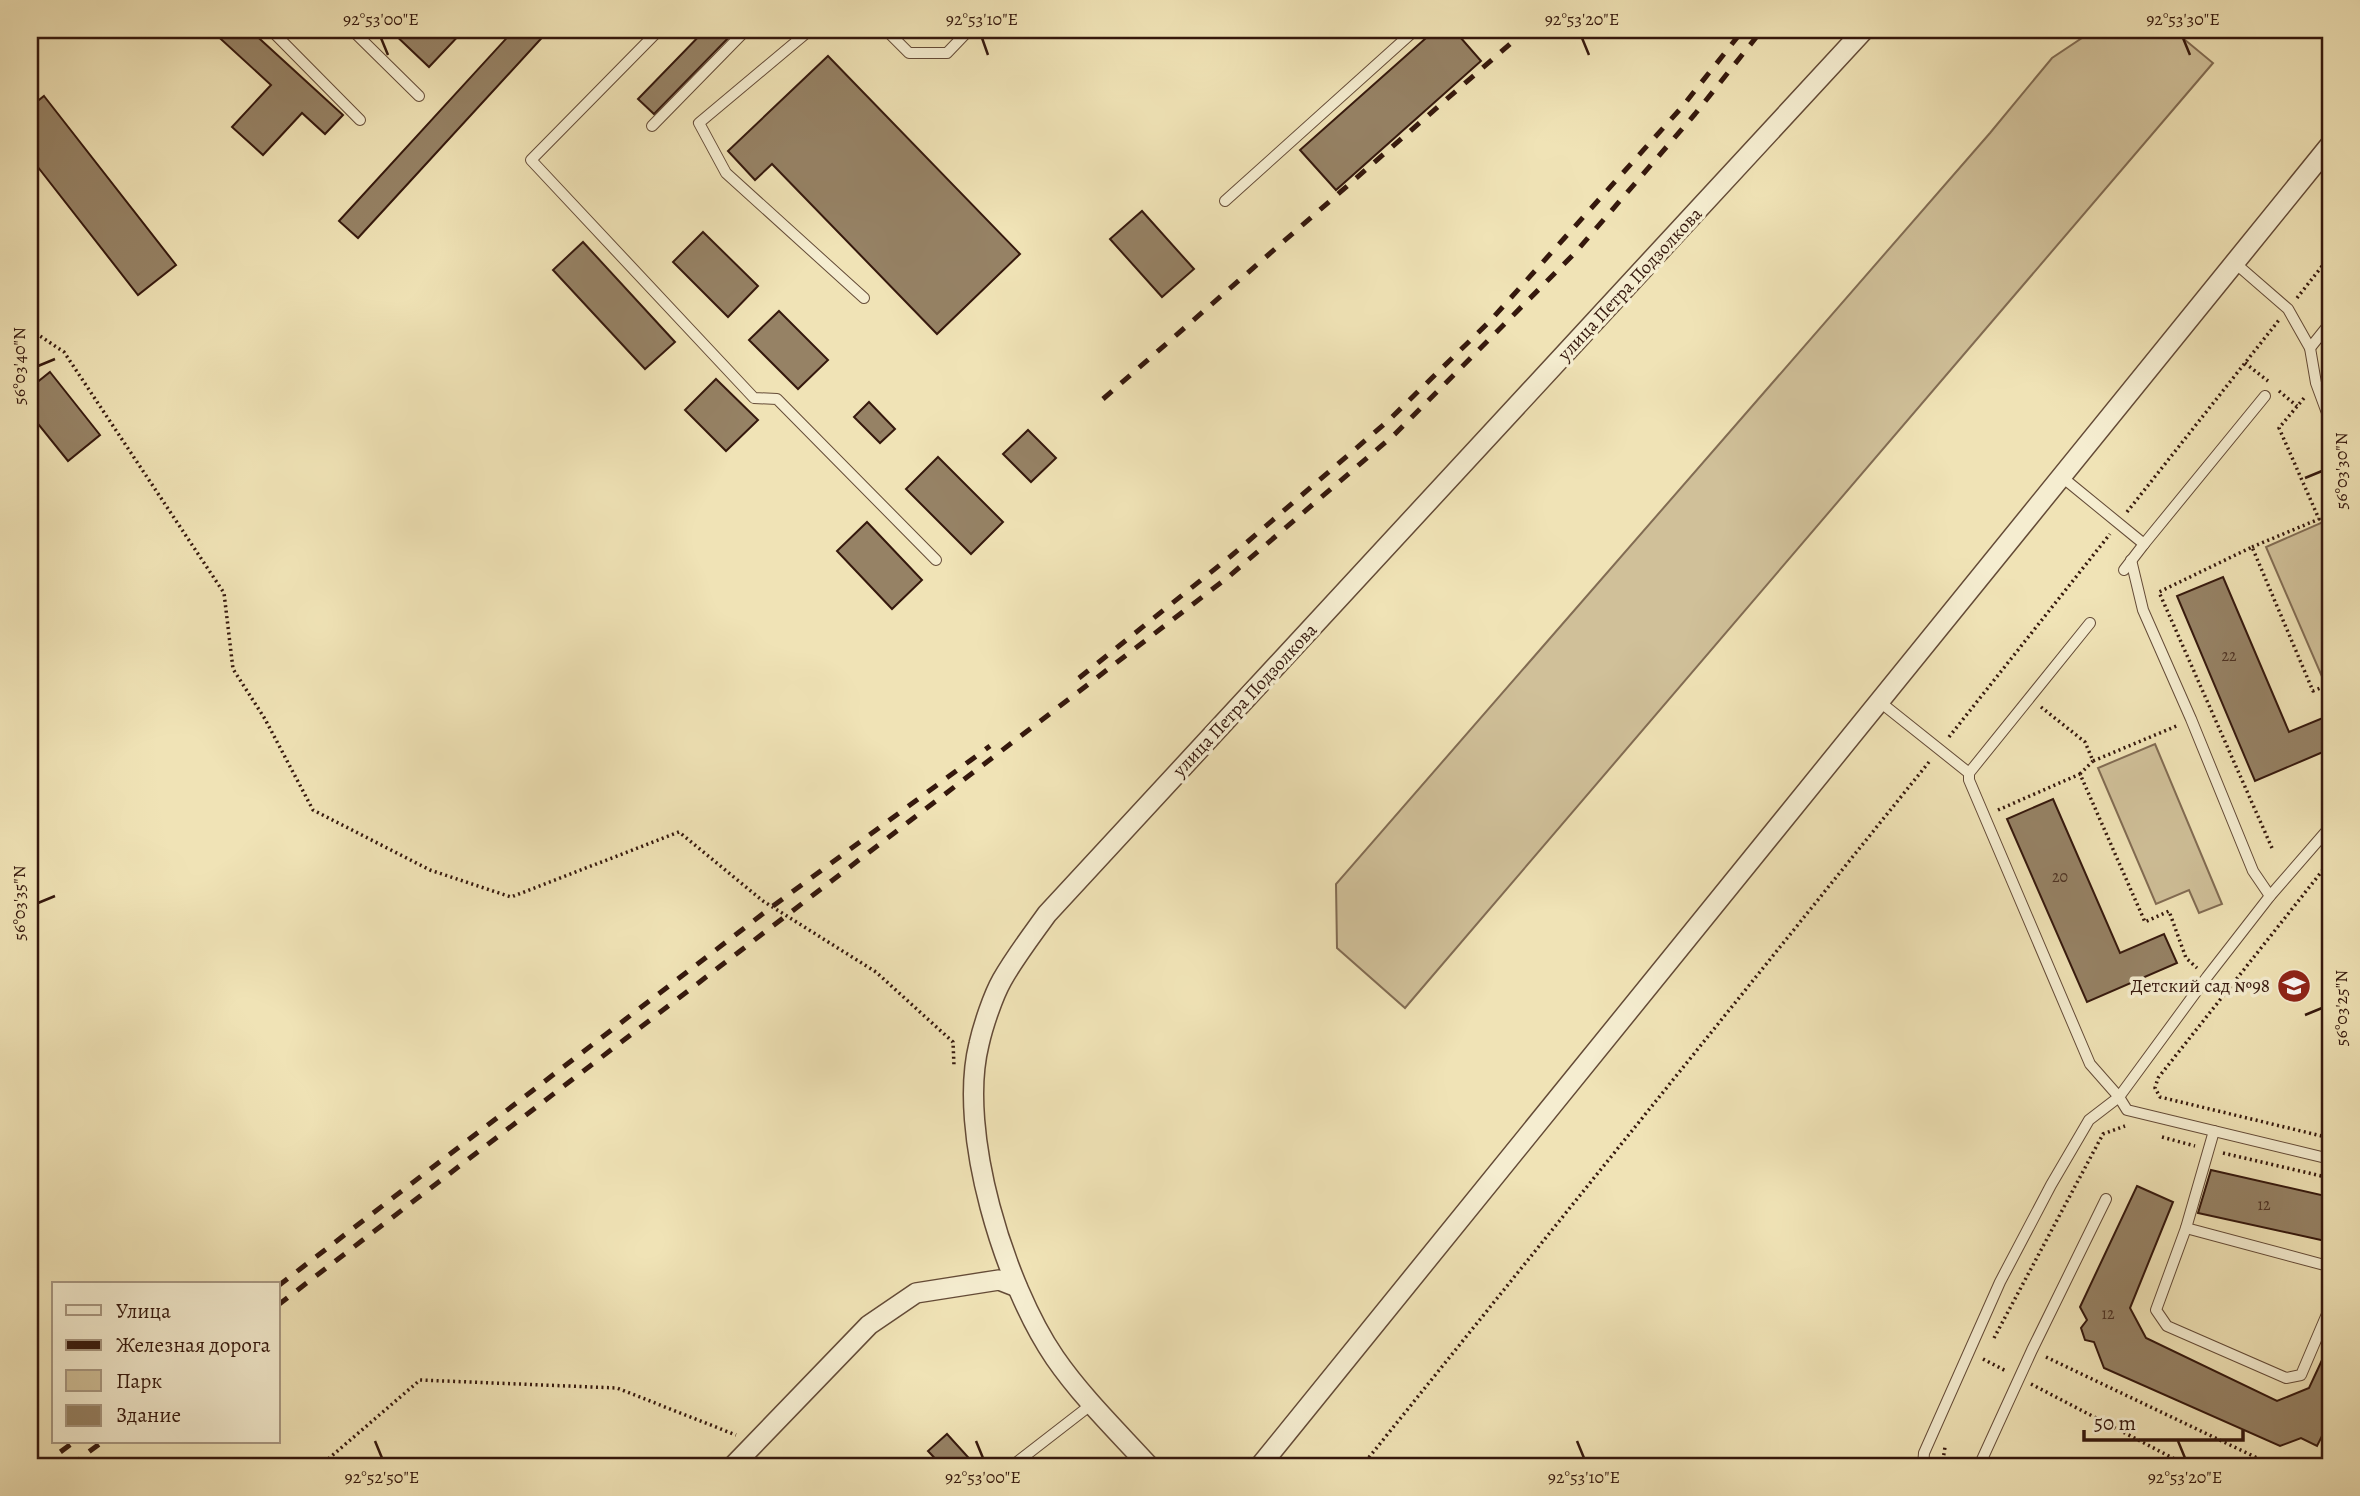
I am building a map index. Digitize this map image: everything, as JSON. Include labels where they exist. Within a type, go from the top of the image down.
[{"type":"street","name":"улица Петра Подзолкова","points":[[1149,1466],[1055,1358],[1017,1287],[987,1196],[974,1117],[974,1074],[979,1044],[1002,981],[1047,914],[1864,30]]},
{"type":"street","points":[[1260,1466],[2330,145]]},
{"type":"street","points":[[733,1466],[869,1325],[916,1293],[999,1280],[1017,1287]]},
{"type":"lane","points":[[271,30],[360,120]]},
{"type":"lane","points":[[352,30],[419,96]]},
{"type":"lane","points":[[659,30],[531,160],[754,398],[776,400],[936,560]]},
{"type":"lane","points":[[652,126],[746,30]]},
{"type":"lane","points":[[810,30],[699,123],[726,173],[864,298]]},
{"type":"lane","points":[[886,30],[909,53],[947,53],[969,30]]},
{"type":"lane","points":[[1224,201],[1415,30]]},
{"type":"lane","points":[[2235,263],[2288,309],[2310,348],[2316,383],[2330,421]]},
{"type":"lane","points":[[2310,348],[2330,323]]},
{"type":"lane","points":[[2124,569],[2265,396]]},
{"type":"lane","points":[[2062,477],[2144,544]]},
{"type":"lane","points":[[2131,560],[2143,610],[2253,871],[2270,896]]},
{"type":"lane","points":[[2090,623],[1969,773],[1969,780],[2090,1063],[2127,1110],[2330,1159]]},
{"type":"lane","points":[[1880,702],[1969,773]]},
{"type":"lane","points":[[1923,1466],[1924,1453],[2000,1282],[2089,1120],[2119,1097],[2270,896],[2330,827]]},
{"type":"lane","points":[[2214,1131],[2186,1228],[2156,1310],[2167,1326],[2286,1378],[2301,1375],[2330,1307]]},
{"type":"lane","points":[[1979,1466],[2106,1199]]},
{"type":"lane","points":[[2186,1228],[2328,1266],[2330,1269]]},
{"type":"lane","points":[[1012,1466],[1092,1403]]},
{"type":"path","points":[[1362,1466],[1940,749],[2330,256]]},
{"type":"path","points":[[30,334],[37,334],[64,352],[224,593],[233,669],[265,719],[313,810],[430,870],[512,897],[679,832],[764,901],[876,972],[953,1042]]},
{"type":"path","points":[[2272,848],[2159,592],[2252,547],[2319,519],[2279,428],[2316,383]]},
{"type":"path","points":[[2252,547],[2313,691],[2330,684]]},
{"type":"path","points":[[2030,698],[2085,742],[2093,761]]},
{"type":"path","points":[[1989,814],[2080,774],[2093,761],[2191,719]]},
{"type":"path","points":[[2080,774],[2144,922],[2169,911],[2186,958]]},
{"type":"path","points":[[2330,861],[2158,1078],[2155,1088],[2160,1097],[2330,1138]]},
{"type":"path","points":[[2135,1129],[2122,1125],[2103,1134],[1983,1359],[2188,1466]]},
{"type":"path","points":[[2159,1136],[2330,1178]]},
{"type":"path","points":[[2032,1350],[2274,1466]]},
{"type":"path","points":[[320,1466],[419,1380],[617,1388],[755,1442]]},
{"type":"path","points":[[1942,1466],[1949,1437]]},
{"type":"path","points":[[2320,1466],[2330,1461]]},
{"type":"green space","points":[[2094,30],[2173,30],[2213,63],[1405,1008],[1337,948],[1336,884],[1990,133],[2052,58]]},
{"type":"green space","points":[[2323,522],[2330,539],[2330,676],[2323,679],[2266,547]]},
{"type":"green space","points":[[2155,744],[2222,904],[2199,913],[2189,890],[2156,904],[2098,768]]},
{"type":"building","points":[[211,30],[250,30],[343,115],[325,134],[302,113],[263,155],[232,127],[271,85]]},
{"type":"building","points":[[390,30],[464,30],[429,67]]},
{"type":"building","points":[[514,30],[549,30],[358,238],[339,221]]},
{"type":"building","points":[[705,30],[736,30],[654,114],[638,99]]},
{"type":"building","points":[[1435,30],[1454,30],[1481,61],[1336,190],[1300,150]]},
{"type":"building","points":[[828,56],[1020,254],[937,334],[772,164],[755,180],[728,151]]},
{"type":"building","points":[[44,96],[176,265],[138,295],[30,157],[30,107]]},
{"type":"building","points":[[1142,211],[1194,269],[1162,297],[1110,239]]},
{"type":"building","points":[[703,232],[758,286],[728,317],[673,262]]},
{"type":"building","points":[[583,242],[675,342],[645,369],[553,270]]},
{"type":"building","points":[[779,311],[828,360],[798,389],[749,340]]},
{"type":"building","points":[[50,372],[100,435],[68,461],[30,414],[30,388]]},
{"type":"building","points":[[716,379],[758,420],[726,451],[685,410]]},
{"type":"building","points":[[869,402],[895,429],[880,443],[854,417]]},
{"type":"building","points":[[1028,430],[1056,458],[1031,482],[1003,454]]},
{"type":"building","points":[[938,457],[1003,522],[971,554],[906,489]]},
{"type":"building","points":[[867,522],[922,580],[892,609],[837,551]]},
{"type":"building","points":[[2223,577],[2289,732],[2330,715],[2330,749],[2255,781],[2177,596]]},
{"type":"building","points":[[2053,799],[2120,953],[2164,934],[2177,963],[2087,1002],[2007,819]]},
{"type":"building","points":[[2211,1170],[2330,1197],[2330,1242],[2198,1213]]},
{"type":"building","points":[[2137,1186],[2173,1202],[2130,1308],[2146,1338],[2277,1401],[2309,1388],[2330,1343],[2330,1428],[2325,1430],[2317,1446],[2301,1438],[2280,1446],[2104,1368],[2094,1342],[2085,1340],[2081,1328],[2087,1320],[2080,1307]]},
{"type":"building","points":[[947,1434],[976,1466],[942,1466],[928,1451]]},
{"type":"railway","points":[[1103,399],[1526,30]]},
{"type":"railway","points":[[1079,678],[1231,556],[1389,420],[1490,321],[1682,107],[1743,30]]},
{"type":"railway","points":[[280,1303],[1227,578],[1395,434],[1574,254],[1695,114],[1762,30]]},
{"type":"railway","points":[[280,1284],[773,906],[990,746]]},
{"type":"railway","points":[[41,1466],[71,1444]]},
{"type":"railway","points":[[70,1466],[99,1444]]},
{"type":"place","name":"Детский сад №98","points":[[2294,986]]}]
